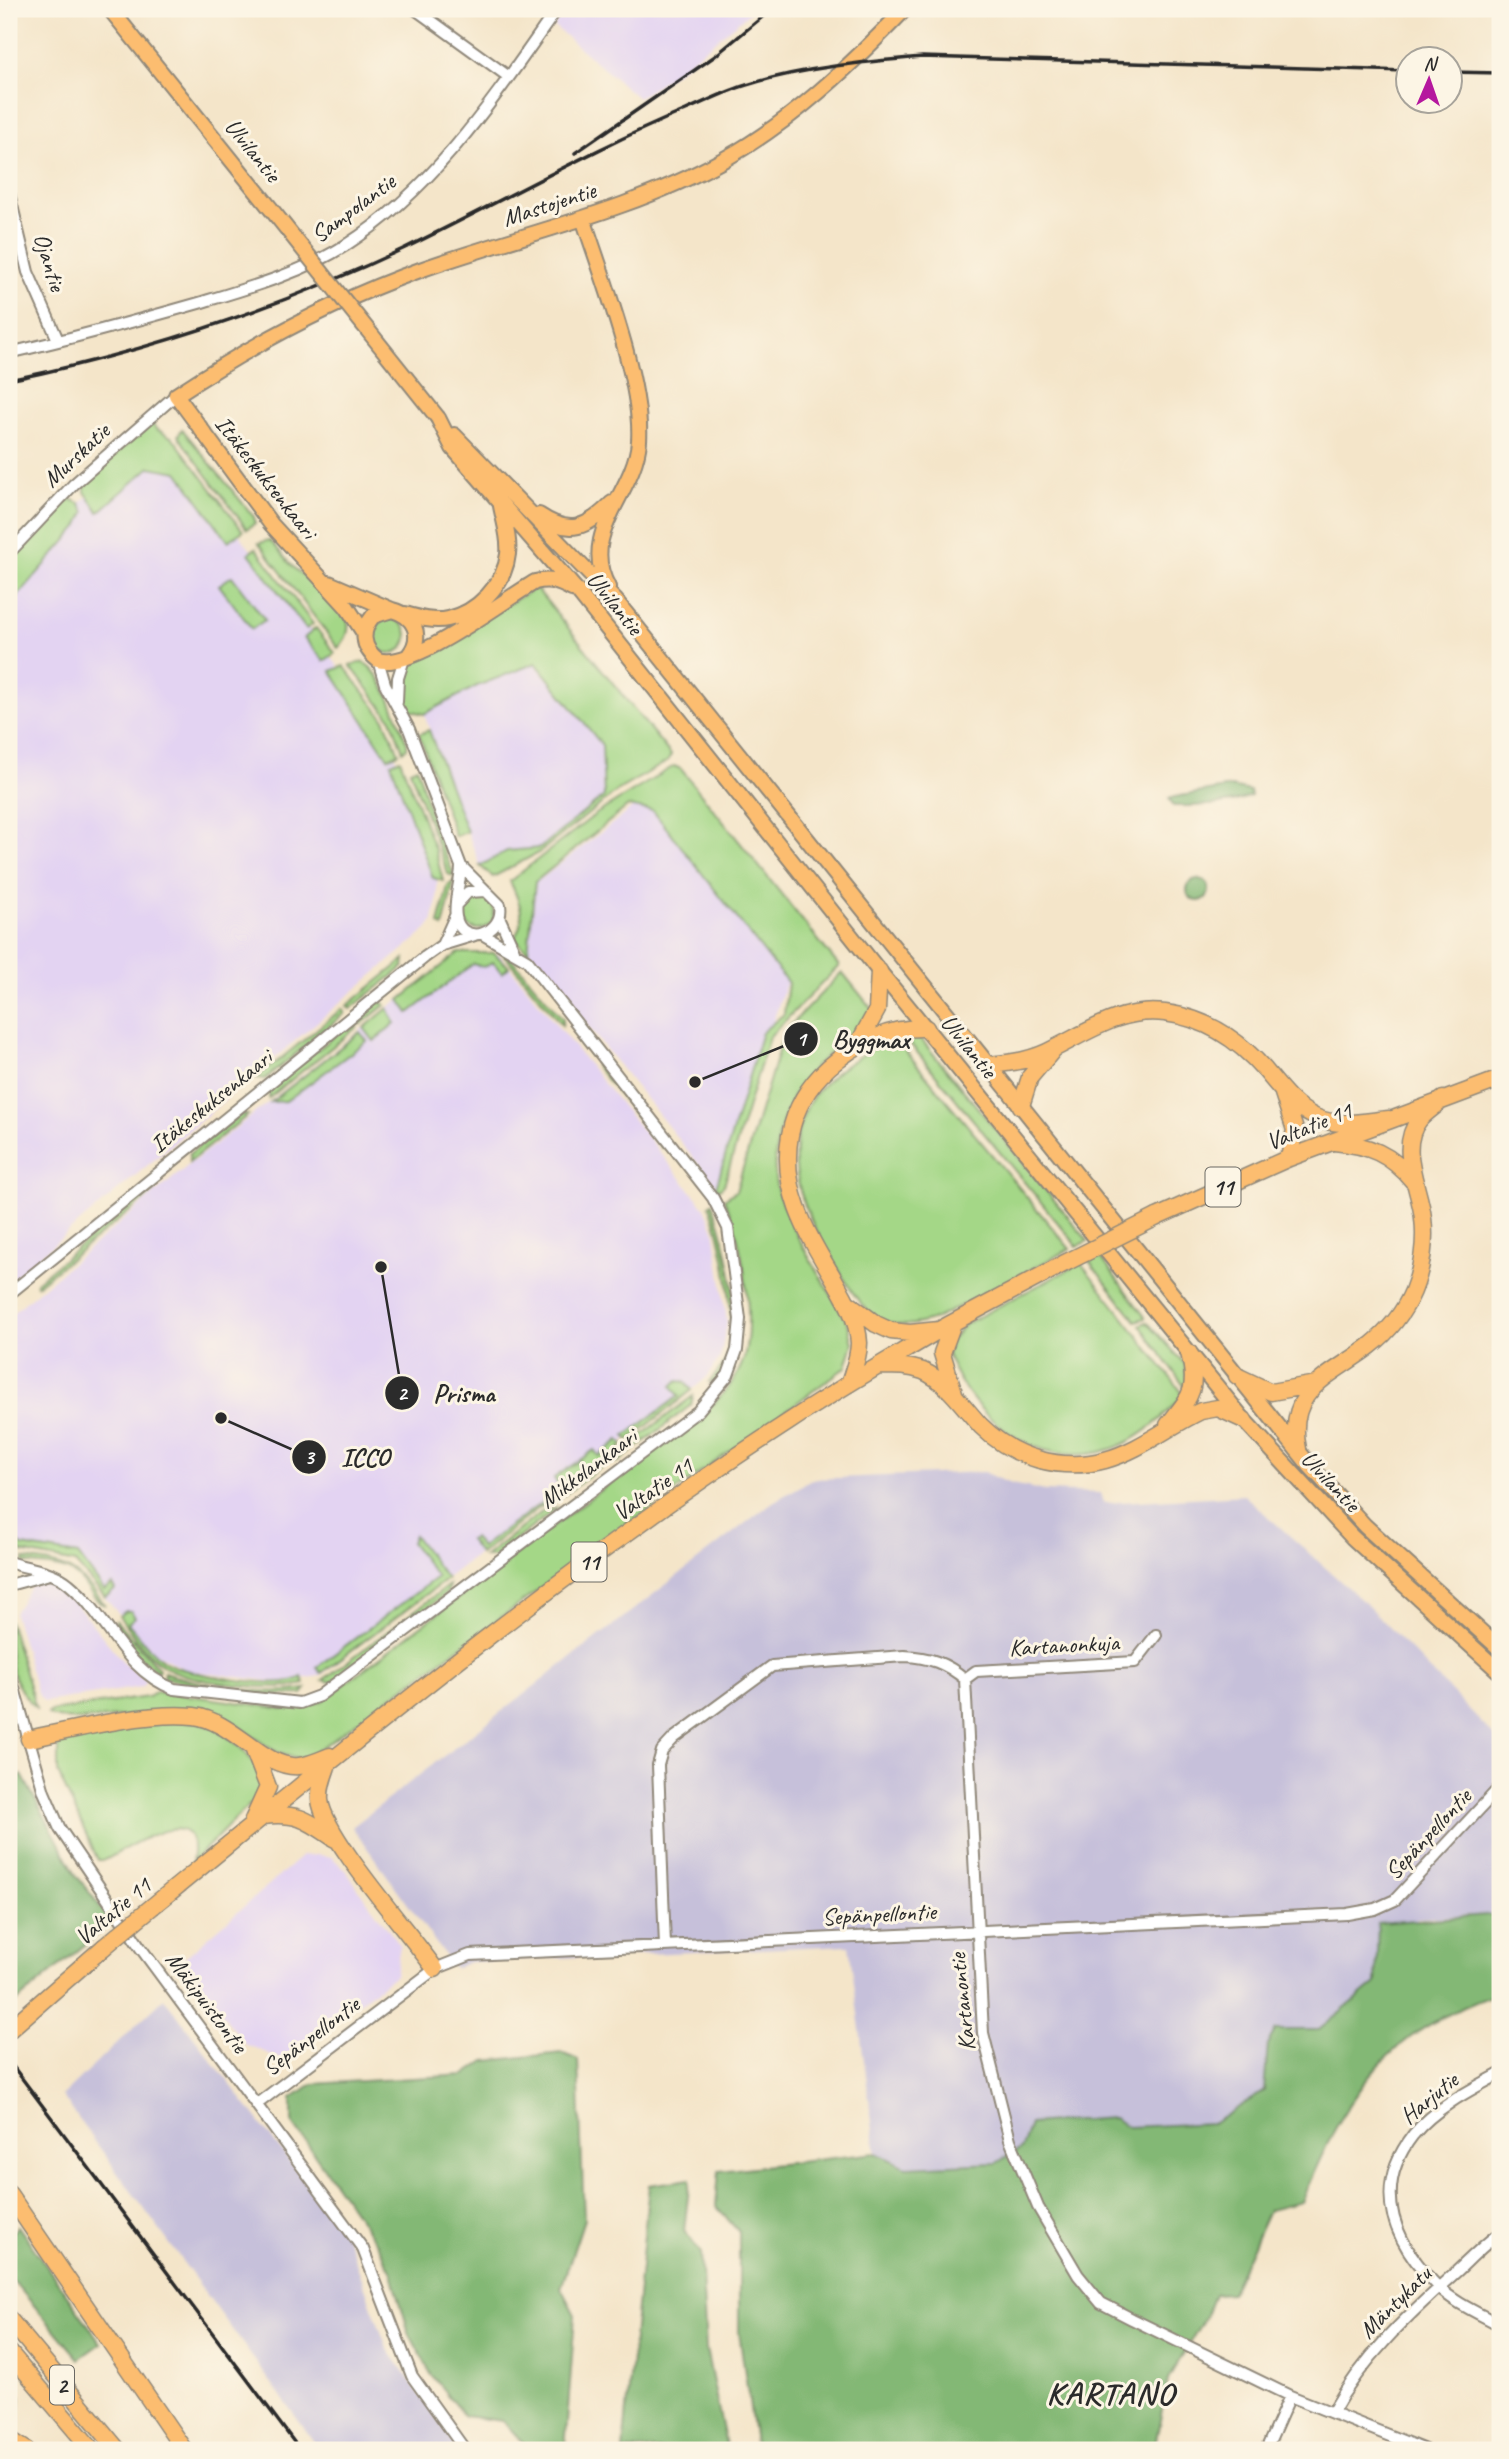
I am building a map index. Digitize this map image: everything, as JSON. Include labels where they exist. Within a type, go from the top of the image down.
[{"type":"highway","points":[[857,1046],[877,1010],[879,971]]},
{"type":"highway","points":[[988,1065],[1018,1062],[1054,1049],[1098,1024],[1117,1017],[1164,1013],[1205,1024],[1225,1034],[1245,1048],[1282,1091],[1305,1111],[1329,1121],[1389,1119]]},
{"type":"highway","points":[[849,1384],[859,1343],[849,1304],[796,1210],[788,1164],[791,1130],[802,1100],[824,1072],[857,1046],[894,1029],[926,1028]]},
{"type":"highway","points":[[1021,1106],[1030,1077],[1054,1049]]},
{"type":"highway","name":"Valtatie 11","points":[[264,1816],[334,1757],[604,1551],[789,1421],[946,1326],[1157,1217],[1289,1158],[1500,1080]]},
{"type":"highway","points":[[1282,1091],[1295,1130],[1289,1158]]},
{"type":"highway","points":[[1298,1449],[1294,1432],[1297,1409],[1316,1384],[1382,1336],[1405,1307],[1413,1290],[1423,1256],[1424,1234],[1423,1218],[1413,1181],[1411,1139],[1415,1128],[1444,1099]]},
{"type":"highway","points":[[1331,1141],[1356,1144],[1383,1153],[1413,1181]]},
{"type":"highway","points":[[849,1304],[876,1324],[891,1331],[910,1333],[946,1326],[942,1353],[955,1395]]},
{"type":"highway","points":[[1166,1427],[1190,1397],[1195,1385],[1189,1353]]},
{"type":"highway","points":[[880,1366],[924,1372],[955,1395],[981,1426],[1013,1451],[1058,1464],[1081,1465],[1106,1460],[1201,1411],[1218,1408],[1244,1420]]},
{"type":"highway","points":[[1237,1376],[1271,1392],[1284,1392],[1316,1384]]},
{"type":"highway","points":[[29,1739],[89,1726],[193,1716],[224,1726],[280,1762],[296,1766],[334,1757]]},
{"type":"highway","points":[[248,1829],[267,1796],[268,1787],[265,1773],[252,1745]]},
{"type":"highway","points":[[334,1757],[321,1785],[320,1800],[325,1816],[340,1843],[435,1969]]},
{"type":"highway","points":[[264,1816],[300,1816],[340,1843]]},
{"type":"highway","name":"11","points":[[248,1829],[264,1816]]},
{"type":"highway","name":"Valtatie 11","points":[[9,2030],[104,1947],[248,1829]]},
{"type":"highway","points":[[9,2194],[184,2450]]},
{"type":"highway","name":"2","points":[[9,2319],[118,2450]]},
{"type":"highway","name":"2","points":[[9,2352],[92,2450]]},
{"type":"highway","points":[[9,2439],[26,2450]]},
{"type":"main road","name":"Ulvilantie","points":[[110,9],[438,418],[615,600],[1298,1449],[1365,1526],[1500,1649]]},
{"type":"main road","name":"Mastojentie","points":[[176,395],[255,346],[335,305],[422,269],[583,218],[692,176],[761,136],[835,78],[905,9]]},
{"type":"main road","points":[[583,218],[629,366],[637,413],[639,442],[598,556],[600,571],[615,600]]},
{"type":"main road","name":"Itäkeskuksenkaari","points":[[176,395],[288,547],[324,581],[364,633]]},
{"type":"main road","name":"Ulvilantie","points":[[438,418],[453,447],[578,592],[879,971],[1244,1420],[1353,1537],[1500,1672]]},
{"type":"main road","points":[[515,498],[553,524],[565,528],[578,527],[594,520],[616,500]]},
{"type":"main road","name":"Itäkeskuksenkaari","points":[[324,581],[398,611],[421,618],[448,619],[472,608],[498,584],[508,557],[509,540],[499,501]]},
{"type":"main road","points":[[406,657],[414,648],[417,632],[398,611],[373,616],[364,633],[369,652],[386,663],[406,657],[476,622],[535,582],[545,579],[560,582],[578,592]]},
{"type":"street","points":[[417,9],[509,77]]},
{"type":"street","name":"Sampolantie","points":[[9,353],[109,329],[213,299],[325,258],[371,228],[403,201],[445,157],[509,77],[557,9]]},
{"type":"street","name":"Ojantie","points":[[9,193],[28,272],[58,340]]},
{"type":"street","name":"Murskatie","points":[[9,553],[74,484],[176,395]]},
{"type":"street","name":"Itäkeskuksenkaari","points":[[397,702],[398,678],[406,657]]},
{"type":"street","name":"Itäkeskuksenkaari","points":[[378,660],[385,684],[397,702],[461,866],[485,891]]},
{"type":"street","name":"Itäkeskuksenkaari","points":[[442,945],[456,910],[461,866]]},
{"type":"street","points":[[485,891],[500,905],[500,919],[495,928],[479,935],[459,925],[456,910],[468,892],[485,891]]},
{"type":"street","name":"Mikkolankaari","points":[[500,919],[514,950]]},
{"type":"street","name":"Itäkeskuksenkaari","points":[[9,1294],[442,945],[479,935]]},
{"type":"street","name":"Mikkolankaari","points":[[9,1562],[67,1581],[131,1661],[155,1682],[174,1689],[300,1703],[319,1696],[698,1411],[717,1392],[728,1375],[737,1350],[740,1319],[728,1228],[713,1198],[527,960],[514,950],[479,935]]},
{"type":"street","points":[[9,1585],[23,1579],[52,1574]]},
{"type":"street","name":"Kartanonkuja","points":[[965,1679],[976,1671],[1135,1662],[1156,1635]]},
{"type":"street","points":[[665,1945],[658,1765],[662,1751],[674,1738],[772,1666],[880,1657],[926,1657],[950,1667],[965,1679]]},
{"type":"street","name":"Mäkipuistontie","points":[[9,1671],[49,1804],[60,1829],[82,1865],[363,2249],[412,2376],[465,2450]]},
{"type":"street","name":"Kartanontie","points":[[965,1679],[984,2033],[1010,2140],[1038,2207],[1078,2275],[1101,2302],[1290,2396],[1424,2450]]},
{"type":"street","name":"Sepänpellontie","points":[[257,2104],[435,1969],[470,1955],[1348,1914],[1375,1909],[1395,1900],[1414,1883],[1500,1787]]},
{"type":"street","name":"Harjutie","points":[[1500,2074],[1437,2113],[1415,2133],[1397,2159],[1390,2202],[1394,2223],[1404,2246],[1438,2288],[1500,2325]]},
{"type":"street","name":"Mäntykatu","points":[[1332,2413],[1348,2383],[1369,2357],[1438,2288],[1500,2233]]},
{"type":"street","points":[[1266,2450],[1290,2396]]},
{"type":"shaded area","points":[[566,9],[754,9],[679,70],[638,98],[554,26]]},
{"type":"shaded area","points":[[9,224],[16,281],[9,286]]},
{"type":"shaded area","points":[[142,449],[178,453],[386,730],[437,872],[437,901],[432,923],[424,932],[9,1282],[9,572],[22,554]]},
{"type":"shaded area","points":[[535,664],[601,745],[603,796],[539,848],[507,851],[480,866],[424,714],[477,687]]},
{"type":"shaded area","points":[[644,799],[788,978],[716,1186],[529,953],[536,883]]},
{"type":"shaded area","points":[[458,953],[499,954],[705,1208],[714,1229],[727,1322],[720,1358],[706,1378],[688,1393],[552,1495],[556,1501],[540,1506],[320,1676],[277,1682],[186,1670],[151,1651],[75,1563],[22,1553],[9,1543],[9,1316],[190,1164]]},
{"type":"shaded area","points":[[1500,1424],[1500,1510],[1492,1425]]},
{"type":"shaded area","points":[[984,1472],[1008,1483],[1045,1491],[1101,1493],[1104,1503],[1244,1495],[1367,1605],[1500,1742],[1500,1914],[1417,1918],[1376,1983],[1319,2030],[1268,2044],[1264,2091],[1214,2123],[1128,2127],[1022,2148],[996,2163],[906,2167],[876,2153],[849,1945],[469,1962],[454,1968],[352,1827],[773,1502],[813,1479]]},
{"type":"shaded area","points":[[33,1582],[50,1582],[66,1592],[124,1663],[146,1681],[142,1687],[44,1702],[37,1693],[14,1613]]},
{"type":"shaded area","points":[[302,1856],[332,1857],[345,1870],[400,1946],[395,1975],[284,2060],[245,2044],[181,1961]]},
{"type":"shaded area","points":[[164,1998],[346,2235],[387,2348],[459,2450],[320,2450],[62,2096]]},
{"type":"green space","points":[[152,423],[156,429],[173,438],[243,531],[228,541],[178,472],[150,467],[99,512],[85,492],[85,480]]},
{"type":"green space","points":[[182,429],[254,517],[255,523],[247,529],[178,436]]},
{"type":"green space","points":[[70,499],[80,503],[85,512],[78,527],[9,606],[9,562],[52,513]]},
{"type":"green space","points":[[269,540],[296,570],[330,596],[346,615],[346,637],[338,648],[259,543]]},
{"type":"green space","points":[[256,548],[313,624],[306,629],[249,553]]},
{"type":"green space","points":[[232,576],[265,620],[252,629],[219,585]]},
{"type":"green space","points":[[536,588],[671,755],[668,761],[620,789],[540,852],[493,877],[480,866],[507,851],[540,848],[604,796],[602,745],[536,663],[477,686],[424,714],[409,710],[402,682],[405,670],[414,658]]},
{"type":"green space","points":[[390,619],[402,624],[407,636],[402,648],[390,653],[378,648],[373,636],[378,624]]},
{"type":"green space","points":[[316,628],[335,653],[324,661],[304,638]]},
{"type":"green space","points":[[363,662],[377,676],[390,698],[407,743],[407,748],[403,751],[391,719],[350,665]]},
{"type":"green space","points":[[344,666],[383,717],[399,753],[388,758],[331,671]]},
{"type":"green space","points":[[429,730],[467,832],[455,836],[419,734]]},
{"type":"green space","points":[[400,759],[435,850],[443,881],[433,878],[391,763]]},
{"type":"green space","points":[[674,766],[681,769],[839,966],[769,1037],[724,1185],[718,1190],[716,1187],[762,1032],[784,1014],[788,983],[653,811],[628,806],[535,882],[528,952],[514,938],[521,924],[521,910],[510,881],[596,814]]},
{"type":"green space","points":[[417,767],[432,820],[454,876],[448,874],[410,770]]},
{"type":"green space","points":[[1231,787],[1250,791],[1251,796],[1223,804],[1193,806],[1173,806],[1169,798]]},
{"type":"green space","points":[[1198,879],[1206,882],[1209,890],[1206,898],[1198,901],[1190,898],[1187,890],[1190,882]]},
{"type":"green space","points":[[454,881],[443,927],[439,924],[448,886]]},
{"type":"green space","points":[[478,897],[489,902],[494,913],[489,924],[478,929],[467,924],[462,913],[467,902]]},
{"type":"green space","points":[[501,951],[509,955],[563,1019],[562,1025]]},
{"type":"green space","points":[[458,953],[494,953],[509,967],[502,973],[493,962],[484,967],[473,964],[409,1013],[400,1000]]},
{"type":"green space","points":[[405,959],[404,967],[350,1009],[347,1006]]},
{"type":"green space","points":[[842,972],[872,1009],[858,1027],[802,1082],[786,1112],[775,1163],[779,1195],[786,1212],[848,1324],[853,1343],[846,1367],[307,1758],[279,1753],[229,1720],[202,1710],[76,1720],[48,1714],[51,1711],[148,1697],[156,1691],[285,1709],[300,1708],[322,1701],[709,1408],[737,1374],[744,1358],[748,1332],[747,1293],[741,1252],[724,1199],[736,1191],[784,1032]]},
{"type":"green space","points":[[383,1002],[385,1005],[361,1024],[357,1019],[377,1003]]},
{"type":"green space","points":[[388,1008],[395,1023],[374,1041],[364,1028]]},
{"type":"green space","points":[[342,1009],[345,1013],[265,1079],[257,1078]]},
{"type":"green space","points":[[352,1022],[357,1027],[269,1098],[269,1089]]},
{"type":"green space","points":[[360,1032],[367,1041],[286,1101],[271,1102]]},
{"type":"green space","points":[[903,1035],[921,1039],[1088,1241],[1077,1246]]},
{"type":"green space","points":[[894,1037],[1070,1249],[935,1319],[906,1325],[892,1324],[878,1318],[855,1296],[816,1231],[800,1190],[796,1170],[799,1127],[815,1094],[846,1065]]},
{"type":"green space","points":[[598,1063],[665,1145],[662,1148],[595,1065]]},
{"type":"green space","points":[[241,1114],[248,1115],[189,1162],[189,1154]]},
{"type":"green space","points":[[151,1187],[155,1191],[37,1285],[36,1282]]},
{"type":"green space","points":[[712,1203],[730,1269],[736,1324],[731,1356],[717,1383],[709,1382],[728,1355],[731,1322],[728,1280],[709,1205]]},
{"type":"green space","points":[[1099,1255],[1145,1318],[1136,1321],[1089,1261]]},
{"type":"green space","points":[[1081,1263],[1184,1395],[1157,1422],[1126,1443],[1098,1452],[1070,1454],[1043,1449],[1018,1439],[995,1423],[959,1380],[947,1354],[952,1339],[965,1324]]},
{"type":"green space","points":[[1147,1322],[1185,1364],[1187,1390],[1140,1325]]},
{"type":"green space","points":[[677,1381],[685,1382],[692,1390],[629,1440],[625,1436],[679,1396],[672,1386]]},
{"type":"green space","points":[[693,1396],[691,1405],[616,1464],[630,1444]]},
{"type":"green space","points":[[619,1440],[623,1445],[608,1462],[556,1501],[552,1495],[560,1488],[554,1478],[594,1450],[599,1456]]},
{"type":"green space","points":[[547,1499],[550,1503],[540,1507],[480,1554],[469,1540],[473,1538],[481,1547]]},
{"type":"green space","points":[[558,1507],[494,1557],[484,1557],[542,1512]]},
{"type":"green space","points":[[9,1535],[22,1546],[78,1555],[104,1590],[112,1585],[115,1590],[105,1597],[75,1563],[22,1552],[9,1542]]},
{"type":"green space","points":[[414,1535],[447,1579],[321,1673],[317,1667],[437,1577],[411,1542]]},
{"type":"green space","points":[[24,1559],[71,1571],[87,1583],[105,1605],[72,1573],[59,1568],[24,1563]]},
{"type":"green space","points":[[449,1585],[448,1592],[332,1682],[323,1680]]},
{"type":"green space","points":[[131,1611],[135,1617],[128,1623],[145,1644],[165,1662],[176,1667],[212,1676],[255,1682],[291,1681],[302,1677],[305,1684],[252,1686],[211,1681],[175,1672],[150,1655],[139,1642],[119,1616]]},
{"type":"green space","points":[[9,1621],[36,1708],[15,1678],[10,1658]]},
{"type":"green space","points":[[116,1621],[159,1669],[157,1672],[139,1657],[115,1627]]},
{"type":"green space","points":[[164,1672],[234,1689],[306,1689],[302,1694],[285,1695],[231,1692],[163,1677]]},
{"type":"green space","points":[[174,1721],[202,1723],[234,1742],[252,1761],[258,1772],[259,1795],[192,1862],[192,1842],[186,1832],[175,1829],[146,1838],[105,1860],[98,1860],[58,1773],[58,1744],[106,1730]]},
{"type":"green space","points":[[9,1751],[16,1777],[22,1775],[77,1876],[112,1922],[9,2008]]},
{"type":"green space","points":[[1500,1914],[1500,1993],[1459,2009],[1425,2027],[1397,2048],[1353,2098],[1335,2128],[1301,2202],[1269,2210],[1231,2293],[1214,2294],[1207,2313],[1168,2380],[1154,2450],[756,2450],[739,2332],[739,2232],[716,2206],[719,2171],[876,2153],[906,2167],[996,2163],[1022,2148],[1030,2124],[1113,2118],[1128,2127],[1214,2123],[1264,2091],[1268,2044],[1276,2030],[1319,2030],[1376,1983],[1378,1923]]},
{"type":"green space","points":[[562,2053],[578,2060],[584,2219],[561,2288],[575,2315],[565,2450],[530,2450],[503,2421],[464,2416],[431,2374],[409,2333],[391,2270],[377,2244],[292,2122],[292,2098],[312,2084],[465,2075],[485,2061]]},
{"type":"green space","points":[[690,2179],[684,2231],[701,2253],[706,2349],[727,2450],[623,2450],[649,2185]]},
{"type":"green space","points":[[18,2226],[101,2343],[79,2359],[9,2276],[9,2237]]},
{"type":"green space","points":[[9,2383],[20,2396],[18,2423],[9,2418]]},
{"type":"railway","points":[[575,153],[715,56],[772,9]]},
{"type":"railway","points":[[9,380],[161,342],[309,290],[405,248],[650,126],[734,89],[792,73],[922,57],[1394,71]]},
{"type":"railway","points":[[1464,72],[1500,73]]},
{"type":"railway","points":[[9,2061],[300,2450]]},
{"type":"place","name":"Byggmax","points":[[695,1082]]},
{"type":"place","name":"Prisma","points":[[381,1267]]},
{"type":"place","name":"ICCO","points":[[221,1418]]},
{"type":"district","name":"KARTANO","points":[[1111,2393]]}]
